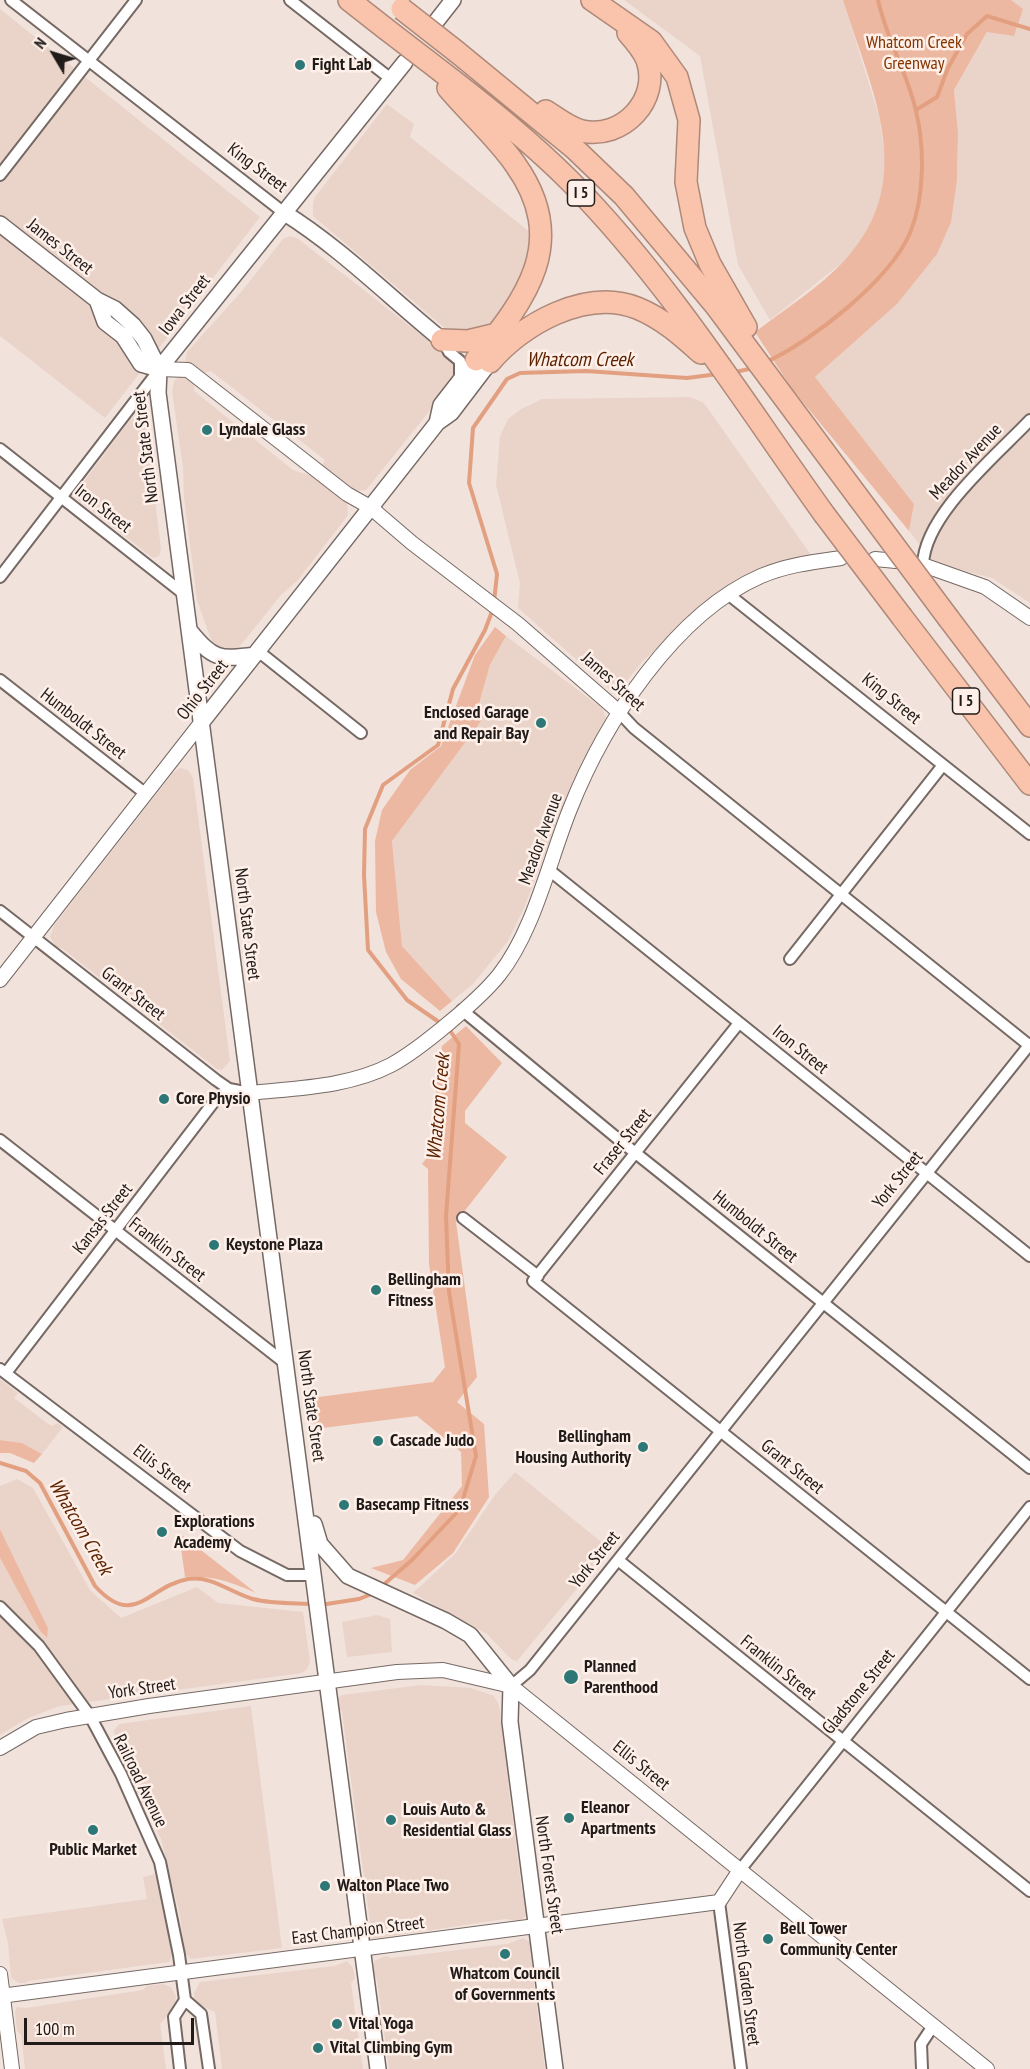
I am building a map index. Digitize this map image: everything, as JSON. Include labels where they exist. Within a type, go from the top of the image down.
[{"type":"highway","name":"I 5","points":[[349,0],[386,29],[413,59],[440,74],[500,118],[571,182],[658,282],[693,338],[727,377],[824,514],[1030,784]]},
{"type":"highway","points":[[592,0],[651,41],[677,77],[689,120],[686,182],[695,228],[722,300]]},
{"type":"highway","name":"I 5","points":[[396,4],[575,149],[624,196],[722,300],[790,406],[1030,726]]},
{"type":"highway","points":[[464,58],[566,124],[581,131],[597,133],[614,129],[628,121],[640,109],[647,94],[650,78],[647,62],[640,46],[614,17]]},
{"type":"highway","points":[[440,74],[514,163],[537,205],[541,224],[540,249],[535,273],[518,308],[497,334],[481,363]]},
{"type":"highway","points":[[481,363],[535,325],[585,304],[606,302],[636,308],[693,338]]},
{"type":"highway","points":[[442,340],[468,341],[497,334]]},
{"type":"main road","points":[[435,23],[453,0]]},
{"type":"main road","name":"Iowa Street","points":[[159,369],[391,79],[413,59]]},
{"type":"main road","name":"King Street","points":[[283,212],[368,275],[388,297],[442,340]]},
{"type":"main road","name":"James Street","points":[[0,224],[97,300],[105,322],[123,336],[141,364],[159,369]]},
{"type":"main road","name":"Ohio Street","points":[[436,423],[441,405],[460,380],[481,363]]},
{"type":"main road","name":"Ohio Street","points":[[201,723],[436,423],[451,413],[481,363]]},
{"type":"main road","name":"North State Street","points":[[159,369],[158,393],[285,1363],[303,1484]]},
{"type":"main road","points":[[189,629],[204,648],[219,658],[256,653]]},
{"type":"main road","points":[[303,1484],[318,1617],[378,2069]]},
{"type":"main road","name":"Ellis Street","points":[[303,1484],[320,1544],[333,1562],[356,1581],[446,1620],[470,1635],[511,1686]]},
{"type":"main road","name":"North Forest Street","points":[[511,1686],[510,1722],[555,2069]]},
{"type":"street","name":"King Street","points":[[10,0],[283,212]]},
{"type":"street","points":[[0,175],[135,0]]},
{"type":"street","points":[[290,0],[391,79]]},
{"type":"street","name":"King Street","points":[[442,340],[449,352],[460,361],[460,380]]},
{"type":"street","name":"Iowa Street","points":[[0,577],[159,369]]},
{"type":"street","name":"James Street","points":[[159,369],[188,370],[351,497],[370,507],[518,624],[619,712],[634,728],[1030,1045]]},
{"type":"street","name":"Meador Avenue","points":[[923,565],[923,553],[939,519],[959,493],[1030,420]]},
{"type":"street","name":"Iron Street","points":[[0,449],[184,594]]},
{"type":"street","name":"Meador Avenue","points":[[250,1093],[355,1078],[391,1065],[462,1010],[500,974],[526,927],[549,870],[570,808],[619,712],[669,648],[702,615],[728,594],[775,571],[840,558]]},
{"type":"street","points":[[875,559],[896,561]]},
{"type":"street","points":[[923,565],[985,587],[1030,618]]},
{"type":"street","name":"King Street","points":[[728,594],[1030,834]]},
{"type":"street","points":[[256,653],[362,733]]},
{"type":"street","name":"Humboldt Street","points":[[0,680],[146,794]]},
{"type":"street","name":"Ohio Street","points":[[0,980],[201,723]]},
{"type":"street","points":[[790,958],[943,765]]},
{"type":"street","name":"Iron Street","points":[[549,870],[1030,1256]]},
{"type":"street","name":"Grant Street","points":[[0,911],[229,1089],[250,1093]]},
{"type":"street","name":"Humboldt Street","points":[[462,1010],[636,1153],[1030,1468]]},
{"type":"street","name":"Fraser Street","points":[[535,1279],[739,1023]]},
{"type":"street","name":"York Street","points":[[0,1748],[36,1727],[90,1716],[397,1672],[443,1670],[511,1686],[530,1670],[1030,1045]]},
{"type":"street","name":"Kansas Street","points":[[3,1371],[216,1099],[229,1089]]},
{"type":"street","name":"Franklin Street","points":[[0,1140],[285,1363]]},
{"type":"street","name":"Grant Street","points":[[463,1218],[721,1431],[1030,1679]]},
{"type":"street","name":"Ellis Street","points":[[3,1371],[240,1551],[287,1575],[313,1576]]},
{"type":"street","name":"Gladstone Street","points":[[719,1902],[740,1870],[1030,1507]]},
{"type":"street","name":"Franklin Street","points":[[618,1560],[1030,1892]]},
{"type":"street","name":"Railroad Avenue","points":[[0,1607],[39,1646],[90,1716],[121,1774],[160,1862],[185,2000],[201,2014],[209,2069]]},
{"type":"street","name":"Ellis Street","points":[[511,1686],[987,2069]]},
{"type":"street","name":"East Champion Street","points":[[1,1996],[719,1902]]},
{"type":"street","name":"North Garden Street","points":[[719,1902],[741,2069]]},
{"type":"street","points":[[0,1974],[12,2069]]},
{"type":"street","name":"Railroad Avenue","points":[[180,2069],[174,2017],[185,2000]]},
{"type":"street","points":[[922,2069],[921,2044],[933,2026]]},
{"type":"shaded area","points":[[624,0],[843,0],[879,116],[886,161],[881,202],[862,241],[843,262],[770,320],[738,265],[700,56]]},
{"type":"shaded area","points":[[1011,0],[1030,0],[1030,603],[992,578],[934,563],[909,531],[914,504],[815,377],[897,304],[957,180],[958,132],[954,90],[988,31],[1023,10]]},
{"type":"shaded area","points":[[0,9],[260,217],[105,418],[0,336]]},
{"type":"shaded area","points":[[387,104],[414,124],[410,137],[535,236],[534,251],[498,326],[453,335],[313,216],[315,197]]},
{"type":"shaded area","points":[[290,236],[297,238],[456,362],[456,378],[366,490],[356,491],[351,488],[322,465],[325,460],[211,371],[202,374],[185,361],[187,352],[242,291],[283,239]]},
{"type":"shaded area","points":[[179,377],[189,377],[195,383],[194,391],[293,470],[312,476],[347,503],[348,515],[298,580],[281,595],[240,646],[234,650],[218,651],[213,645],[197,600],[172,391],[174,381]]},
{"type":"shaded area","points":[[690,397],[704,403],[811,555],[773,564],[736,582],[704,604],[642,662],[621,688],[612,691],[518,608],[520,583],[496,485],[500,436],[508,419],[521,409],[542,399]]},
{"type":"shaded area","points":[[139,415],[146,424],[161,549],[159,556],[153,558],[73,496],[130,420]]},
{"type":"shaded area","points":[[506,636],[602,708],[606,718],[569,791],[524,908],[508,941],[473,984],[452,1001],[402,946],[392,841],[484,716],[477,712],[490,665]]},
{"type":"shaded area","points":[[180,768],[188,770],[193,778],[230,1061],[222,1070],[217,1069],[63,949],[56,947],[50,937],[54,925],[173,773]]},
{"type":"shaded area","points":[[0,1379],[18,1393],[14,1398],[51,1426],[58,1423],[63,1427],[42,1454],[22,1443],[0,1440]]},
{"type":"shaded area","points":[[515,1472],[610,1549],[517,1661],[511,1659],[487,1634],[413,1593],[455,1554],[495,1495]]},
{"type":"shaded area","points":[[17,1479],[33,1488],[90,1590],[121,1618],[197,1587],[218,1603],[303,1612],[310,1662],[307,1669],[302,1673],[60,1706],[28,1718],[0,1735],[0,1558],[46,1638],[48,1628],[0,1529],[0,1486]]},
{"type":"shaded area","points":[[377,1615],[390,1619],[392,1652],[347,1657],[342,1622]]},
{"type":"shaded area","points":[[421,1685],[471,1688],[494,1696],[499,1705],[510,1775],[508,1783],[522,1892],[528,1909],[526,1916],[519,1921],[505,1919],[372,1939],[366,1927],[370,1922],[342,1712],[338,1708],[337,1699],[342,1695]]},
{"type":"shaded area","points":[[251,1706],[282,1948],[191,1959],[185,1953],[180,1916],[161,1839],[117,1752],[114,1730],[119,1724]]},
{"type":"shaded area","points":[[155,1874],[173,1954],[169,1962],[25,1983],[19,1983],[11,1978],[8,1943],[2,1919],[147,1899],[143,1877]]},
{"type":"shaded area","points":[[523,1938],[531,1943],[535,1963],[532,1969],[545,2069],[389,2069],[377,1980],[373,1975],[374,1961],[385,1956],[392,1958],[507,1944]]},
{"type":"shaded area","points":[[347,1961],[353,1968],[355,1978],[351,1983],[363,2069],[222,2069],[215,2012],[194,1999],[194,1993],[200,1982],[335,1966]]},
{"type":"shaded area","points":[[163,1984],[171,1987],[176,1996],[174,2008],[160,2024],[166,2069],[25,2069],[21,2035],[17,2031],[15,2012],[17,2007],[26,2008],[143,1990],[147,1986]]},
{"type":"green space","name":"Whatcom Creek Greenway","points":[[843,0],[1011,0],[1023,9],[1014,36],[987,32],[954,90],[958,132],[957,180],[951,222],[937,254],[897,304],[815,377],[914,504],[909,531],[792,389],[755,332],[813,289],[844,261],[867,230],[880,198],[884,166],[882,134],[876,101]]},
{"type":"green space","points":[[495,627],[506,636],[490,665],[477,711],[484,717],[392,841],[402,946],[452,1001],[440,1011],[401,979],[386,952],[376,912],[375,841],[382,810],[410,770],[441,746],[475,655]]},
{"type":"green space","points":[[466,1026],[502,1063],[465,1111],[465,1123],[507,1157],[456,1222],[477,1377],[457,1402],[484,1424],[489,1497],[453,1553],[415,1585],[371,1568],[403,1560],[462,1486],[461,1452],[417,1416],[315,1429],[311,1398],[433,1382],[445,1367],[429,1264],[428,1169],[422,1164],[444,1136],[445,1108],[435,1100],[442,1046]]},
{"type":"green space","points":[[0,1440],[22,1443],[42,1454],[34,1463],[10,1453],[0,1453]]},
{"type":"green space","points":[[0,1529],[48,1628],[47,1638],[40,1631],[0,1558]]},
{"type":"green space","points":[[179,1533],[256,1593],[222,1580],[185,1577]]},
{"type":"waterway","name":"Whatcom Creek","points":[[766,362],[826,325],[868,289],[900,251],[915,219],[921,187],[921,138],[911,94],[878,0]]},
{"type":"waterway","points":[[916,110],[937,97],[948,68],[967,34],[987,16],[1030,29]]},
{"type":"waterway","name":"Whatcom Creek","points":[[735,372],[754,368]]},
{"type":"waterway","name":"Whatcom Creek","points":[[494,602],[497,574],[469,483],[473,428],[507,379],[520,373],[586,371],[687,378],[718,374]]},
{"type":"waterway","name":"Whatcom Creek","points":[[382,1586],[412,1560],[460,1509],[476,1456],[449,1292],[446,1216],[459,1044],[449,1029],[407,1000],[368,950],[364,875],[365,829],[383,785],[438,745],[453,689],[485,630],[493,609]]},
{"type":"waterway","name":"Whatcom Creek","points":[[0,1463],[26,1471],[40,1483],[95,1586],[109,1599],[131,1605],[142,1602],[174,1583],[196,1578],[213,1582],[260,1601],[313,1604]]},
{"type":"waterway","name":"Whatcom Creek","points":[[320,1605],[359,1599],[374,1593]]},
{"type":"place","name":"Fight Lab","points":[[300,65]]},
{"type":"place","name":"Lyndale Glass","points":[[207,430]]},
{"type":"place","name":"Enclosed Garage and Repair Bay","points":[[541,723]]},
{"type":"place","name":"Core Physio","points":[[164,1099]]},
{"type":"place","name":"Keystone Plaza","points":[[214,1245]]},
{"type":"place","name":"Bellingham Fitness","points":[[376,1290]]},
{"type":"place","name":"Cascade Judo","points":[[378,1441]]},
{"type":"place","name":"Bellingham Housing Authority","points":[[643,1447]]},
{"type":"place","name":"Basecamp Fitness","points":[[344,1505]]},
{"type":"place","name":"Explorations Academy","points":[[162,1532]]},
{"type":"place","name":"Planned Parenthood","points":[[571,1677]]},
{"type":"place","name":"Eleanor Apartments","points":[[569,1818]]},
{"type":"place","name":"Louis Auto & Residential Glass","points":[[391,1820]]},
{"type":"place","name":"Public Market","points":[[93,1830]]},
{"type":"place","name":"Walton Place Two","points":[[325,1886]]},
{"type":"place","name":"Bell Tower Community Center","points":[[768,1939]]},
{"type":"place","name":"Whatcom Council of Governments","points":[[505,1954]]},
{"type":"place","name":"Vital Yoga","points":[[337,2024]]},
{"type":"place","name":"Vital Climbing Gym","points":[[318,2048]]}]
